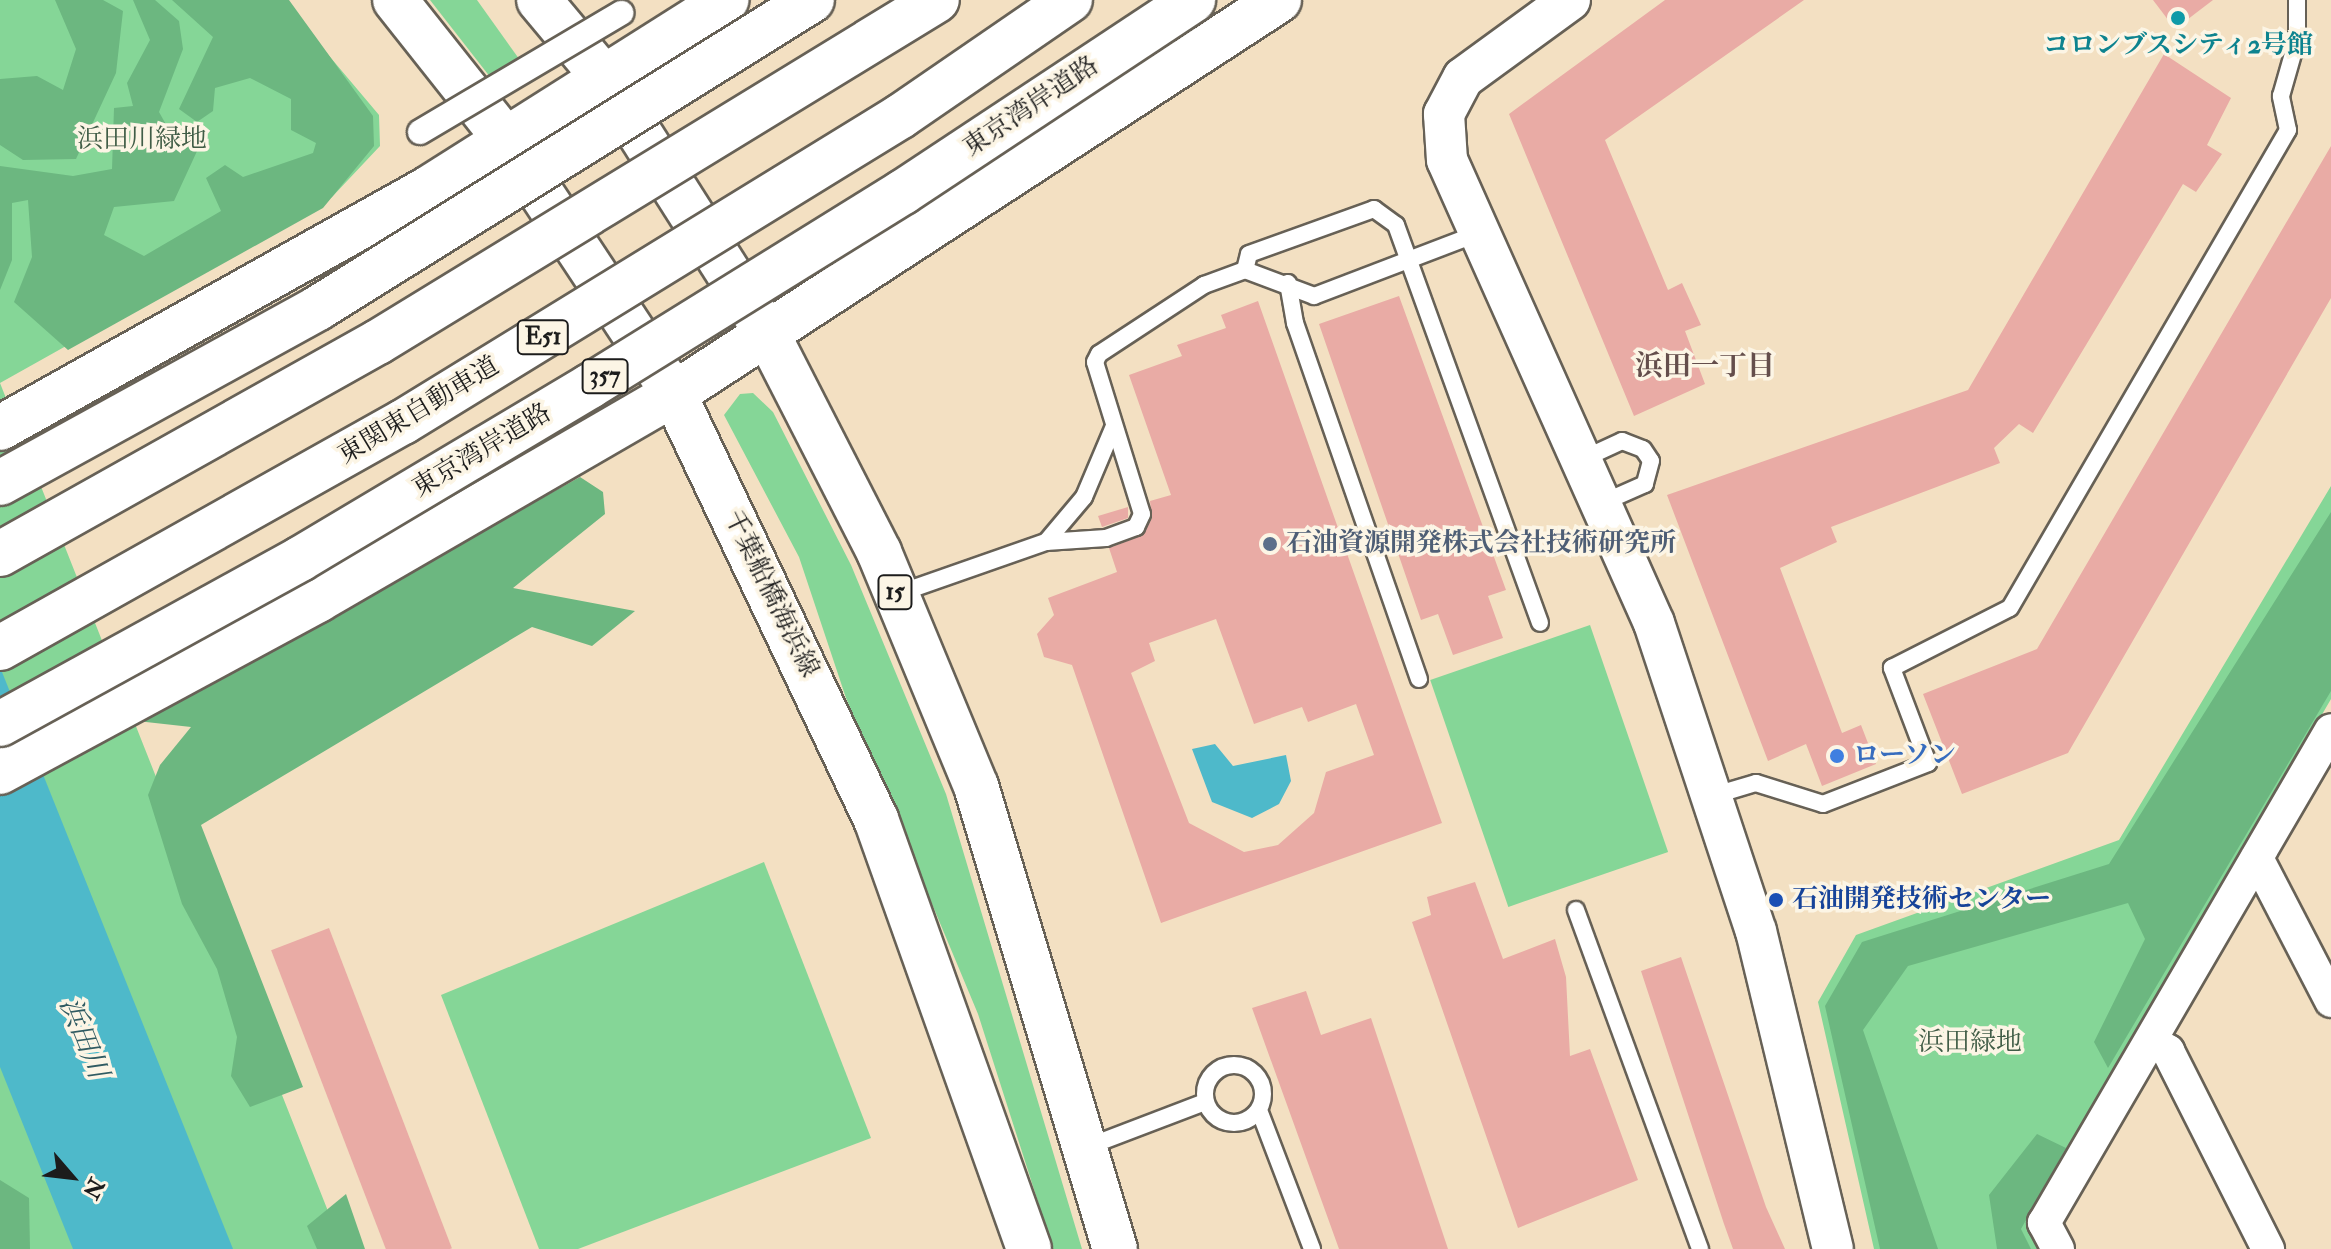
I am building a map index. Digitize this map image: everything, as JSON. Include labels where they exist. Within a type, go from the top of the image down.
[{"type":"main road","name":"千葉船橋海浜線","points":[[395,0],[506,140],[674,394],[876,819],[1029,1249]]},
{"type":"main road","name":"15","points":[[539,0],[605,79],[768,335],[896,594],[976,786],[1087,1147],[1115,1249]]},
{"type":"main road","points":[[3,427],[506,140],[726,0]]},
{"type":"main road","points":[[0,483],[318,308],[812,0]]},
{"type":"main road","points":[[0,554],[378,342],[937,0]]},
{"type":"main road","name":"東関東自動車道","points":[[0,648],[416,414],[901,116],[1070,0]]},
{"type":"main road","name":"東京湾岸道路","points":[[0,724],[287,567],[603,378],[903,192],[1193,0]]},
{"type":"main road","points":[[0,772],[318,600],[674,394],[1279,0]]},
{"type":"street","points":[[1570,0],[1463,78],[1444,114],[1447,160],[1654,623],[1763,957],[1833,1249]]},
{"type":"street","points":[[420,132],[621,13]]},
{"type":"street","points":[[2058,1249],[2044,1223],[2331,730]]},
{"type":"street","points":[[2257,858],[2331,1001]]},
{"type":"street","points":[[2151,1041],[2168,1051],[2268,1249]]},
{"type":"lane","points":[[1712,796],[1756,783],[1823,804],[1928,763],[1892,668],[2010,608],[2288,130],[2281,96],[2297,40],[2297,0]]},
{"type":"lane","points":[[1245,270],[1249,254],[1374,209],[1396,225],[1540,623]]},
{"type":"lane","points":[[896,594],[1046,542],[1106,538],[1138,524],[1141,494],[1114,426],[1095,362],[1099,354],[1204,285],[1245,270],[1288,283],[1314,296],[1481,233]]},
{"type":"lane","points":[[1288,283],[1295,323],[1419,679]]},
{"type":"lane","points":[[1046,542],[1084,497],[1114,426]]},
{"type":"lane","points":[[1583,459],[1622,441],[1643,449],[1651,461],[1645,484],[1602,503]]},
{"type":"lane","points":[[1576,910],[1700,1249]]},
{"type":"lane","points":[[1205,1102],[1211,1074],[1238,1065],[1260,1082],[1259,1110],[1312,1249]]},
{"type":"lane","points":[[1087,1147],[1205,1102]]},
{"type":"lane","points":[[1205,1102],[1225,1122],[1244,1122],[1259,1110]]},
{"type":"green space","points":[[0,0],[282,0],[379,115],[380,146],[332,197],[0,383]]},
{"type":"green space","points":[[55,0],[103,0],[123,11],[116,73],[76,159],[23,160],[0,145],[0,79],[37,76],[63,90],[76,49]]},
{"type":"green space","points":[[133,0],[155,0],[179,21],[183,49],[159,112],[168,128],[204,136],[174,201],[114,207],[104,235],[144,256],[221,211],[206,178],[225,165],[243,177],[313,153],[316,143],[291,130],[291,99],[250,78],[215,88],[213,111],[197,122],[179,109],[213,37],[172,0],[289,0],[373,116],[374,146],[323,208],[68,350],[14,302],[32,257],[28,200],[12,203],[12,260],[0,290],[0,166],[73,176],[112,169],[114,108],[133,106],[127,83],[150,40]]},
{"type":"green space","points":[[430,0],[477,0],[522,63],[494,82]]},
{"type":"green space","name":"浜田川緑地","points":[[0,383],[343,1249],[0,1249]]},
{"type":"green space","points":[[753,393],[773,412],[851,565],[946,794],[1082,1249],[1053,1249],[978,1014],[846,698],[799,557],[724,415],[740,394]]},
{"type":"green space","points":[[580,477],[603,492],[605,514],[513,588],[635,611],[592,646],[532,627],[201,825],[303,1087],[250,1107],[231,1076],[237,1037],[217,969],[182,904],[148,795],[160,765],[191,727],[137,721]]},
{"type":"green space","name":"浜田緑地","points":[[2331,486],[2331,699],[2026,1225],[2039,1249],[1874,1249],[1818,1002],[1856,935],[2119,840]]},
{"type":"green space","points":[[2331,512],[2331,691],[2108,1068],[2094,1042],[2145,939],[2128,903],[1908,966],[1863,1030],[1938,1249],[1880,1249],[1825,1006],[1862,942],[2109,864]]},
{"type":"green space","points":[[1590,625],[1668,852],[1508,907],[1430,680]]},
{"type":"green space","points":[[764,862],[871,1138],[578,1249],[539,1249],[441,995]]},
{"type":"green space","points":[[2037,1134],[2066,1148],[2021,1229],[2031,1249],[1997,1249],[1989,1195]]},
{"type":"green space","points":[[0,1180],[29,1198],[30,1249],[0,1249]]},
{"type":"green space","points":[[346,1194],[365,1249],[317,1249],[307,1226]]},
{"type":"water","name":"浜田川","points":[[0,667],[233,1249],[73,1249],[0,1067]]},
{"type":"water","points":[[1215,744],[1233,766],[1286,755],[1291,781],[1279,804],[1252,818],[1212,802],[1192,749]]},
{"type":"building","points":[[1665,0],[1804,0],[1605,140],[1668,290],[1682,283],[1701,325],[1685,331],[1705,384],[1634,416],[1509,114]]},
{"type":"building","name":"コロンブスシティ2号館","points":[[2153,0],[2213,0],[2175,29]]},
{"type":"building","points":[[2164,54],[2231,98],[2207,145],[2222,154],[2196,192],[2183,184],[2033,433],[2019,424],[1994,448],[2000,463],[1831,527],[1837,542],[1780,568],[1842,733],[1861,725],[1876,764],[1822,786],[1806,744],[1768,761],[1667,495],[1968,390]]},
{"type":"building","points":[[2331,146],[2331,298],[2068,753],[1962,794],[1923,694],[2037,649]]},
{"type":"building","points":[[1399,296],[1506,590],[1488,596],[1503,638],[1453,655],[1438,614],[1421,620],[1319,324]]},
{"type":"building","points":[[1258,301],[1442,823],[1161,923],[1072,665],[1044,657],[1037,634],[1054,615],[1048,598],[1117,572],[1109,548],[1143,535],[1152,518],[1150,501],[1171,495],[1129,375],[1182,356],[1177,345],[1226,328],[1221,315]],"holes":[[[1216,619],[1254,724],[1302,707],[1308,722],[1356,704],[1374,755],[1326,772],[1314,813],[1278,845],[1244,852],[1189,823],[1131,673],[1155,661],[1149,643]]]},
{"type":"building","points":[[1128,507],[1128,518],[1102,527],[1098,516]]},
{"type":"building","points":[[1475,882],[1503,959],[1555,939],[1566,977],[1570,1056],[1590,1049],[1638,1180],[1518,1228],[1412,922],[1431,915],[1427,897]]},
{"type":"building","points":[[329,928],[452,1248],[386,1249],[271,950]]},
{"type":"building","points":[[1681,957],[1766,1207],[1785,1249],[1733,1249],[1724,1224],[1641,971]]},
{"type":"building","points":[[1306,991],[1321,1035],[1371,1018],[1448,1249],[1339,1249],[1252,1008]]},
{"type":"place","name":"コロンブスシティ2号館","points":[[2178,18]]},
{"type":"place","name":"石油資源開発株式会社技術研究所","points":[[1270,544]]},
{"type":"place","name":"ローソン","points":[[1837,756]]},
{"type":"place","name":"石油開発技術センター","points":[[1776,900]]},
{"type":"district","name":"浜田一丁目","points":[[1705,367]]}]
